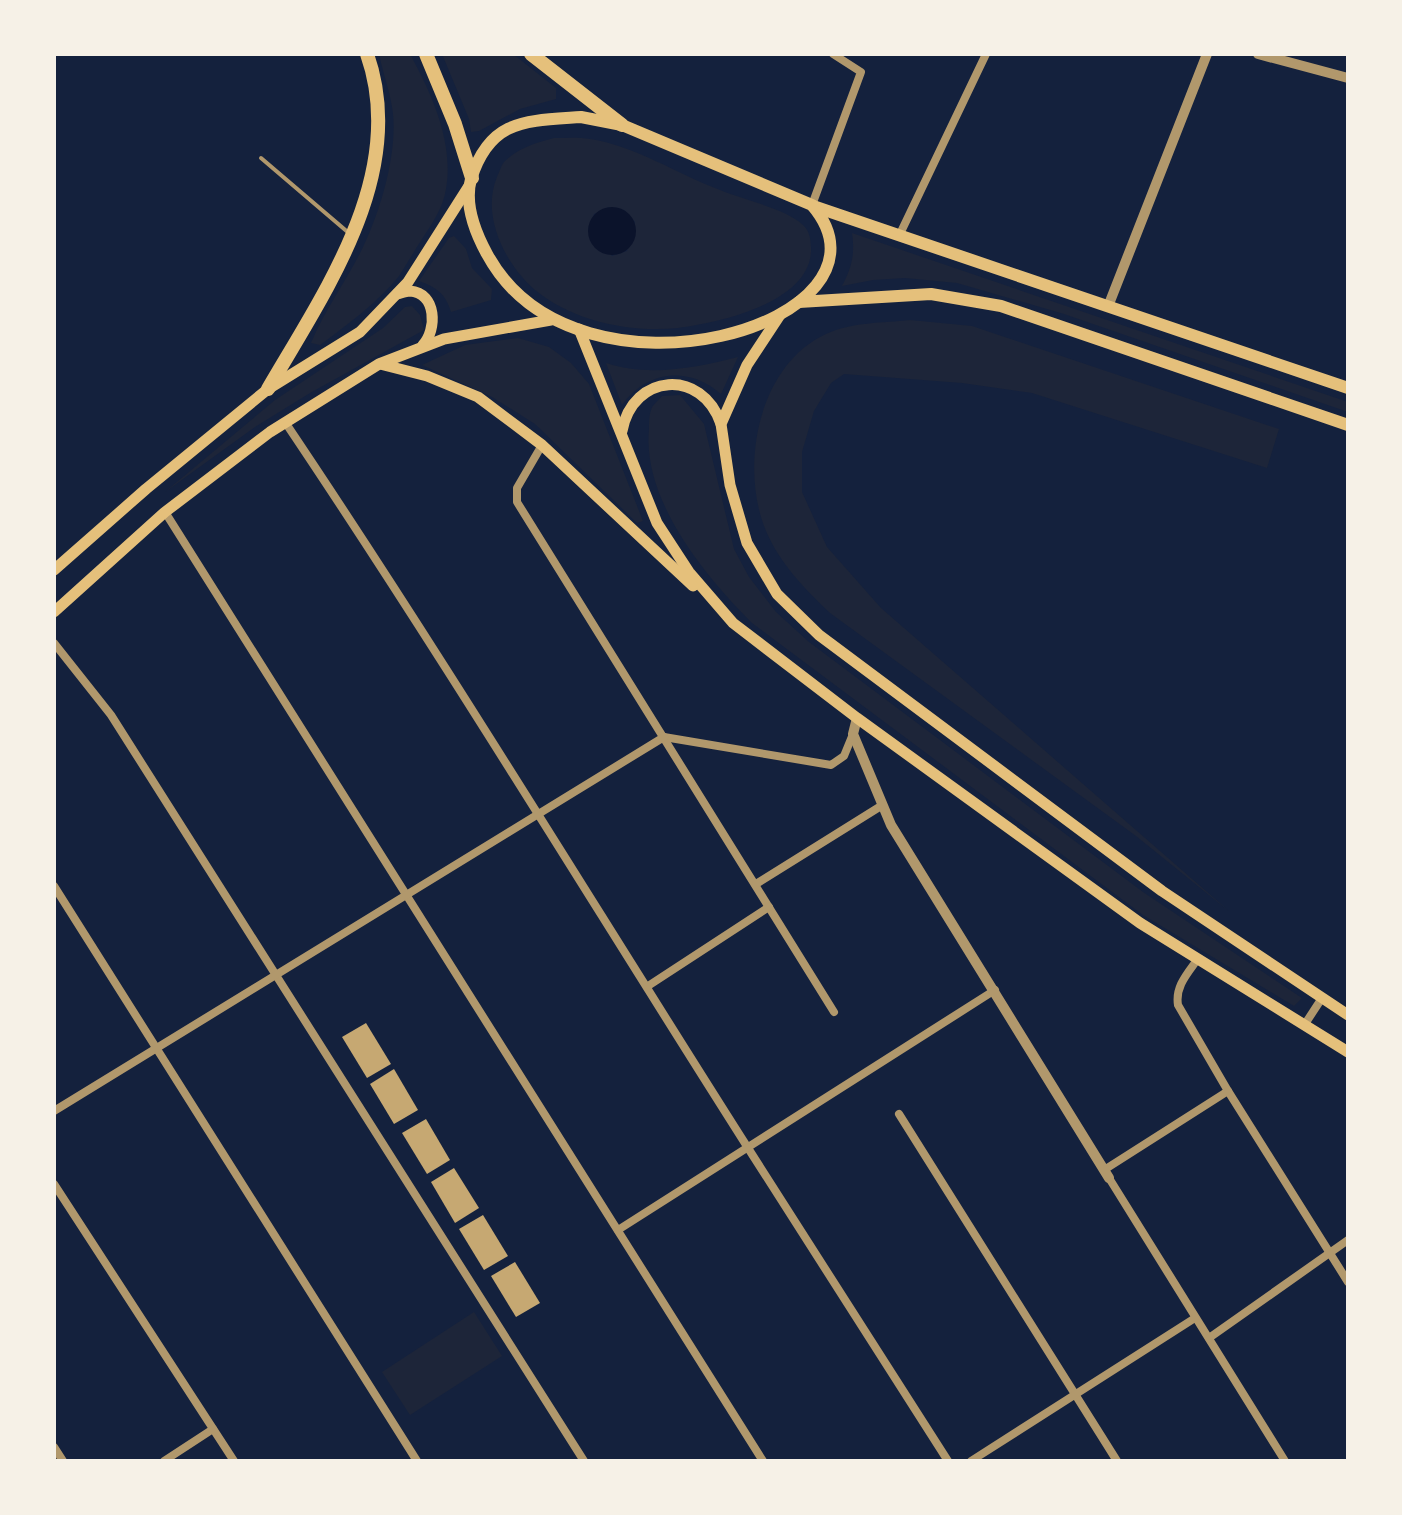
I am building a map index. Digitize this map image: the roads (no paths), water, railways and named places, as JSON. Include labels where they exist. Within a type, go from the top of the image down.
[{"type":"highway","points":[[268,389],[332,281],[352,236],[373,173],[378,119],[367,54]]},
{"type":"highway","points":[[426,54],[455,124],[470,182]]},
{"type":"highway","points":[[531,54],[622,125]]},
{"type":"main road","points":[[812,205],[827,229],[831,243],[829,266],[816,286],[780,315],[725,336],[666,344],[607,339],[551,320],[521,298],[496,271],[478,238],[468,202],[470,182],[478,158],[486,144],[503,130],[540,120],[581,117],[622,125],[812,205],[1348,388]]},
{"type":"main road","points":[[54,570],[146,489],[268,389],[360,332],[408,282],[470,182]]},
{"type":"main road","points":[[397,294],[411,291],[430,307],[434,322],[431,336],[419,348]]},
{"type":"main road","points":[[799,302],[931,294],[1001,306],[1348,425]]},
{"type":"main road","points":[[721,424],[747,365],[780,315]]},
{"type":"main road","points":[[54,612],[165,512],[285,422],[379,364],[444,339],[551,320]]},
{"type":"main road","points":[[579,329],[657,523],[689,572],[733,623]]},
{"type":"main road","points":[[379,364],[427,376],[478,397],[542,445],[733,623],[857,718],[1140,923],[1348,1052]]},
{"type":"main road","points":[[622,432],[630,407],[649,390],[675,384],[688,386],[709,401],[721,424],[730,485],[747,543],[777,594],[819,635],[1162,891],[1348,1015]]},
{"type":"street","points":[[812,205],[861,72],[833,54]]},
{"type":"street","points":[[899,236],[986,54]]},
{"type":"street","points":[[1109,304],[1207,54]]},
{"type":"street","points":[[1258,54],[1348,78]]},
{"type":"street","points":[[285,422],[360,533],[539,813],[746,1146],[948,1461]]},
{"type":"street","points":[[542,445],[517,488],[517,502],[834,1012]]},
{"type":"street","points":[[165,512],[763,1461]]},
{"type":"street","points":[[54,643],[111,715],[584,1461]]},
{"type":"street","points":[[54,1111],[664,737],[831,765],[844,756],[857,718]]},
{"type":"street","points":[[853,734],[881,806],[1285,1461]]},
{"type":"street","points":[[756,884],[881,806]]},
{"type":"street","points":[[54,886],[417,1461]]},
{"type":"street","points":[[648,986],[769,907]]},
{"type":"street","points":[[1197,960],[1179,987],[1176,995],[1178,1005],[1348,1282]]},
{"type":"street","points":[[618,1230],[995,990]]},
{"type":"street","points":[[1305,1024],[1322,998]]},
{"type":"street","points":[[1106,1174],[1228,1091]]},
{"type":"street","points":[[899,1114],[1117,1461]]},
{"type":"street","points":[[54,1184],[234,1461]]},
{"type":"street","points":[[1209,1338],[1348,1240]]},
{"type":"street","points":[[971,1461],[1195,1318]]},
{"type":"street","points":[[164,1461],[213,1429]]},
{"type":"street","points":[[54,1447],[63,1461]]},
{"type":"lane","points":[[261,158],[352,236]]}]
